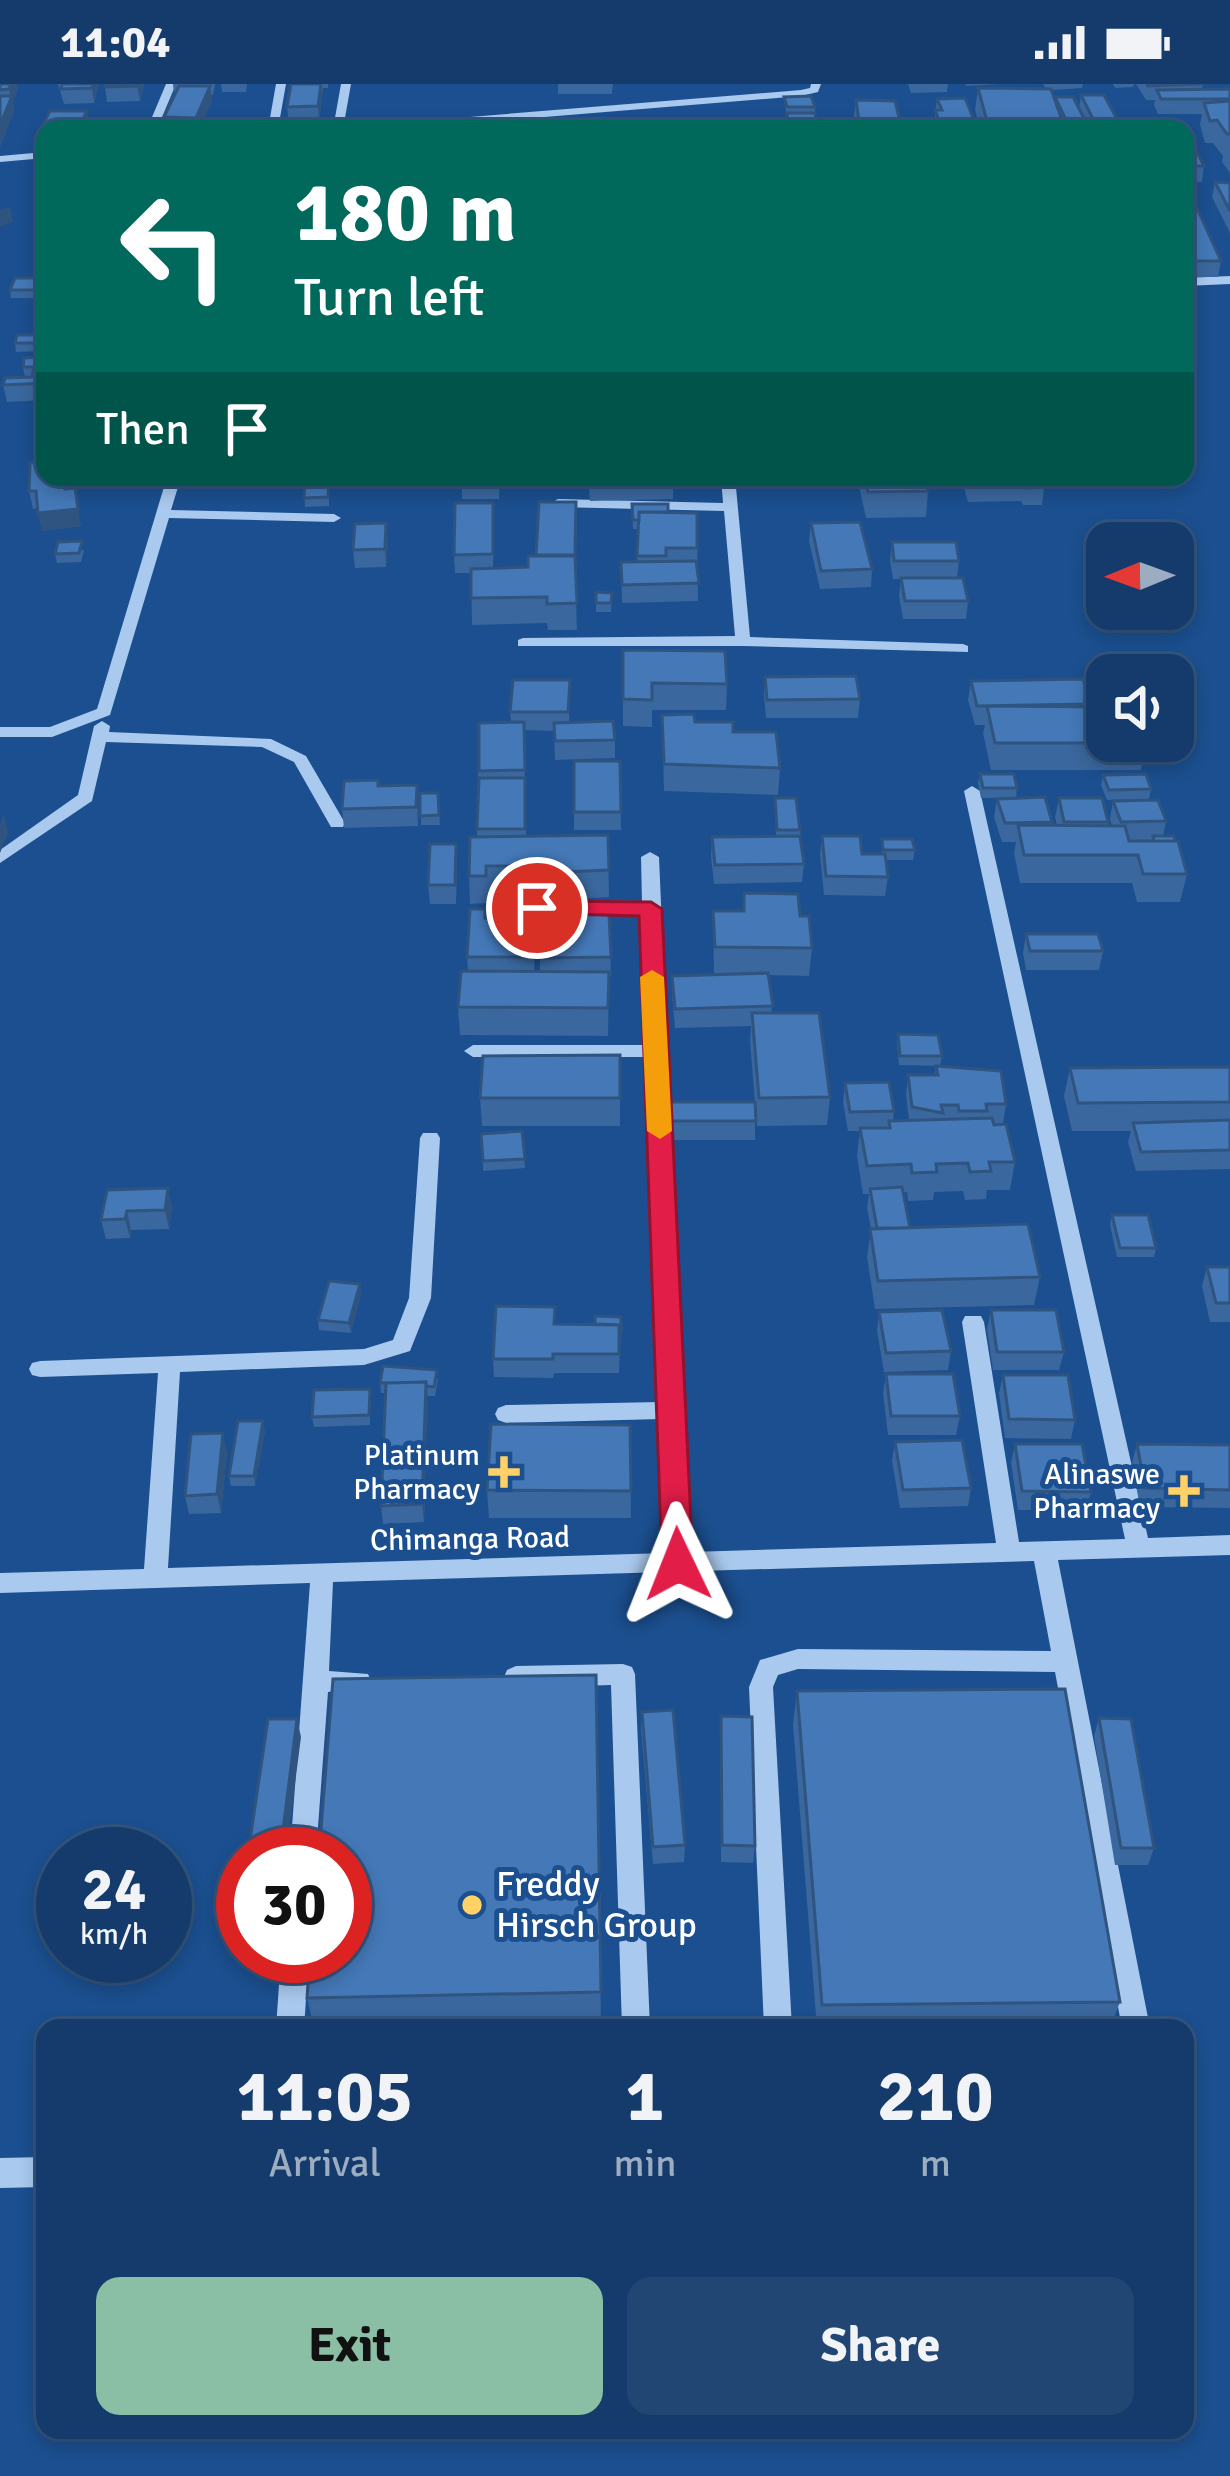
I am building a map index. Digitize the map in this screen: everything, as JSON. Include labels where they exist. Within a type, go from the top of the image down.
[{"type":"street","points":[[156,120],[171,84]]},
{"type":"street","points":[[275,120],[281,84]]},
{"type":"street","points":[[340,120],[346,84]]},
{"type":"street","points":[[470,120],[801,93],[816,84]]},
{"type":"street","points":[[0,159],[36,156]]},
{"type":"street","points":[[1194,282],[1230,280]]},
{"type":"street","points":[[0,858],[86,797],[104,712],[172,486]]},
{"type":"street","points":[[729,486],[742,641]]},
{"type":"street","points":[[558,503],[731,507]]},
{"type":"street","points":[[166,514],[334,518]]},
{"type":"street","points":[[523,643],[742,641],[964,649]]},
{"type":"street","points":[[0,732],[52,732],[87,723],[104,712]]},
{"type":"street","points":[[99,737],[265,742],[300,759],[337,823]]},
{"type":"street","points":[[972,791],[1138,1546]]},
{"type":"street","points":[[650,857],[653,1051],[665,1206],[678,1564]]},
{"type":"street","points":[[500,908],[651,909]]},
{"type":"street","points":[[473,1051],[653,1051]]},
{"type":"street","points":[[40,1369],[364,1358],[402,1345],[420,1298],[430,1138]]},
{"type":"street","points":[[973,1322],[1009,1551]]},
{"type":"street","points":[[155,1580],[170,1364]]},
{"type":"street","points":[[506,1414],[672,1410]]},
{"type":"street","name":"Chimanga Road","points":[[0,1583],[1230,1545]]},
{"type":"street","points":[[1044,1550],[1134,2019]]},
{"type":"street","points":[[305,1827],[322,1573]]},
{"type":"street","points":[[778,2019],[761,1687],[769,1667],[798,1659],[1067,1661]]},
{"type":"street","points":[[481,1678],[623,1674],[636,2019]]},
{"type":"street","points":[[316,1682],[387,1680]]},
{"type":"street","points":[[291,2019],[294,1983]]},
{"type":"street","points":[[0,2173],[36,2172]]},
{"type":"building","points":[[62,84],[93,84],[92,88],[61,89]]},
{"type":"building","points":[[291,84],[321,84],[318,106],[287,107]]},
{"type":"building","points":[[179,86],[210,86],[196,118],[164,117]]},
{"type":"building","points":[[978,88],[1051,89],[1062,120],[987,120]]},
{"type":"building","points":[[1230,89],[1230,99],[1161,99],[1157,90]]},
{"type":"building","points":[[1081,95],[1104,95],[1117,120],[1094,120]]},
{"type":"building","points":[[0,96],[12,96],[0,125]]},
{"type":"building","points":[[811,96],[815,107],[787,107],[784,97]]},
{"type":"building","points":[[1055,97],[1073,97],[1085,120],[1066,120]]},
{"type":"building","points":[[965,98],[974,120],[939,120],[935,110],[942,110],[937,99]]},
{"type":"building","points":[[856,100],[895,101],[900,120],[859,120]]},
{"type":"building","points":[[1230,101],[1227,134],[1217,120],[1210,121],[1204,103]]},
{"type":"building","points":[[50,111],[87,111],[82,120],[45,120]]},
{"type":"building","points":[[787,113],[815,113],[816,120],[788,120]]},
{"type":"building","points":[[1194,152],[1197,152],[1204,166],[1194,166]]},
{"type":"building","points":[[1215,182],[1230,183],[1230,211]]},
{"type":"building","points":[[1194,201],[1221,261],[1194,259]]},
{"type":"building","points":[[15,278],[36,278],[36,290],[10,290]]},
{"type":"building","points":[[17,335],[36,335],[36,343],[15,343]]},
{"type":"building","points":[[36,357],[36,383],[3,385],[5,378],[32,377],[34,367],[23,367],[24,358]]},
{"type":"building","points":[[30,463],[36,463],[36,486],[75,488],[78,509],[38,513],[36,491],[29,491]]},
{"type":"building","points":[[305,486],[329,486],[328,497],[304,498]]},
{"type":"building","points":[[867,486],[927,486],[928,491],[868,492]]},
{"type":"building","points":[[539,502],[576,502],[575,555],[536,555]]},
{"type":"building","points":[[455,503],[493,503],[493,554],[454,555]]},
{"type":"building","points":[[632,504],[668,504],[668,512],[639,512],[639,520],[633,520]]},
{"type":"building","points":[[639,512],[697,513],[697,548],[666,548],[666,556],[637,556]]},
{"type":"building","points":[[860,522],[872,569],[821,571],[811,523]]},
{"type":"building","points":[[386,523],[385,549],[353,550],[355,524]]},
{"type":"building","points":[[82,541],[79,553],[55,554],[58,542]]},
{"type":"building","points":[[892,542],[956,542],[959,561],[894,561]]},
{"type":"building","points":[[528,556],[575,556],[577,603],[547,604],[547,597],[471,598],[471,569],[528,567]]},
{"type":"building","points":[[696,561],[699,583],[622,585],[621,562]]},
{"type":"building","points":[[901,578],[963,578],[968,601],[905,601]]},
{"type":"building","points":[[596,592],[612,593],[611,603],[596,603]]},
{"type":"building","points":[[623,650],[725,651],[727,684],[652,683],[652,700],[623,699]]},
{"type":"building","points":[[856,676],[860,699],[767,700],[765,677]]},
{"type":"building","points":[[1083,679],[1086,704],[977,706],[971,681]]},
{"type":"building","points":[[513,680],[570,680],[568,712],[510,712]]},
{"type":"building","points":[[987,706],[1086,707],[1086,743],[995,743]]},
{"type":"building","points":[[694,714],[695,722],[733,722],[733,732],[776,732],[780,768],[664,764],[662,715]]},
{"type":"building","points":[[613,721],[615,740],[555,741],[554,723]]},
{"type":"building","points":[[524,722],[525,770],[479,771],[479,723]]},
{"type":"building","points":[[574,761],[620,761],[621,812],[574,812]]},
{"type":"building","points":[[980,774],[1014,774],[1017,788],[983,788]]},
{"type":"building","points":[[1146,774],[1151,789],[1109,790],[1103,775]]},
{"type":"building","points":[[479,778],[525,778],[525,829],[477,829]]},
{"type":"building","points":[[378,780],[378,786],[417,785],[416,807],[342,809],[344,781]]},
{"type":"building","points":[[420,793],[438,793],[439,815],[420,816]]},
{"type":"building","points":[[1045,797],[1052,822],[1005,823],[997,799]]},
{"type":"building","points":[[775,798],[796,798],[800,830],[777,830]]},
{"type":"building","points":[[1059,798],[1102,798],[1108,822],[1064,822]]},
{"type":"building","points":[[1158,800],[1166,821],[1121,822],[1113,801]]},
{"type":"building","points":[[1018,825],[1125,826],[1129,841],[1178,841],[1187,874],[1143,874],[1138,855],[1024,855]]},
{"type":"building","points":[[608,835],[609,870],[519,874],[519,866],[486,866],[486,876],[469,876],[470,837]]},
{"type":"building","points":[[800,836],[804,864],[715,865],[712,837]]},
{"type":"building","points":[[822,836],[860,836],[862,854],[885,854],[888,877],[826,876]]},
{"type":"building","points":[[1153,836],[1174,836],[1175,841],[1154,841]]},
{"type":"building","points":[[882,839],[912,839],[915,850],[883,850]]},
{"type":"building","points":[[430,844],[456,844],[455,885],[428,885]]},
{"type":"building","points":[[744,893],[798,894],[800,916],[809,916],[812,948],[715,947],[713,911],[744,911]]},
{"type":"building","points":[[540,905],[558,905],[558,915],[609,914],[611,957],[540,958]]},
{"type":"building","points":[[470,909],[485,909],[485,918],[535,918],[533,957],[467,957]]},
{"type":"building","points":[[1026,934],[1098,934],[1103,951],[1030,951]]},
{"type":"building","points":[[461,971],[609,972],[608,1008],[458,1007]]},
{"type":"building","points":[[768,973],[773,1006],[675,1009],[672,976]]},
{"type":"building","points":[[752,1013],[819,1013],[830,1097],[759,1098]]},
{"type":"building","points":[[898,1034],[938,1035],[942,1056],[900,1056]]},
{"type":"building","points":[[620,1055],[620,1098],[480,1098],[483,1056]]},
{"type":"building","points":[[936,1066],[1001,1071],[1006,1104],[986,1104],[987,1111],[959,1111],[958,1105],[941,1105],[943,1113],[912,1107],[908,1075],[938,1075]]},
{"type":"building","points":[[1230,1067],[1230,1102],[1078,1103],[1070,1068]]},
{"type":"building","points":[[889,1082],[894,1111],[850,1112],[845,1083]]},
{"type":"building","points":[[670,1102],[755,1102],[756,1121],[671,1121]]},
{"type":"building","points":[[992,1118],[994,1125],[1006,1124],[1015,1162],[989,1162],[991,1171],[970,1172],[968,1163],[936,1164],[937,1172],[912,1173],[911,1164],[867,1166],[860,1128],[890,1128],[889,1121]]},
{"type":"building","points":[[1230,1120],[1230,1150],[1141,1152],[1133,1123]]},
{"type":"building","points":[[522,1131],[525,1159],[483,1161],[481,1134]]},
{"type":"building","points":[[902,1187],[910,1228],[877,1228],[870,1189]]},
{"type":"building","points":[[168,1188],[165,1210],[127,1211],[125,1219],[101,1220],[107,1190]]},
{"type":"building","points":[[1112,1215],[1148,1215],[1156,1248],[1120,1248]]},
{"type":"building","points":[[1028,1224],[1040,1277],[878,1281],[870,1229]]},
{"type":"building","points":[[1207,1267],[1230,1267],[1230,1303],[1216,1303]]},
{"type":"building","points":[[329,1281],[360,1284],[349,1323],[318,1320]]},
{"type":"building","points":[[496,1306],[555,1307],[554,1324],[619,1325],[619,1354],[493,1359]]},
{"type":"building","points":[[942,1310],[951,1351],[886,1353],[879,1312]]},
{"type":"building","points":[[991,1310],[1056,1310],[1064,1352],[997,1352]]},
{"type":"building","points":[[595,1316],[621,1317],[621,1332],[619,1325],[595,1324]]},
{"type":"building","points":[[383,1366],[437,1370],[434,1387],[426,1382],[380,1383]]},
{"type":"building","points":[[886,1374],[953,1374],[960,1416],[891,1416]]},
{"type":"building","points":[[1003,1375],[1068,1375],[1075,1420],[1009,1419]]},
{"type":"building","points":[[426,1382],[422,1504],[381,1506],[386,1383]]},
{"type":"building","points":[[370,1389],[369,1415],[312,1417],[314,1390]]},
{"type":"building","points":[[238,1421],[263,1421],[254,1476],[229,1476]]},
{"type":"building","points":[[491,1424],[630,1425],[631,1491],[487,1490]]},
{"type":"building","points":[[223,1433],[217,1494],[185,1496],[191,1434]]},
{"type":"building","points":[[962,1440],[971,1488],[903,1490],[895,1442]]},
{"type":"building","points":[[1015,1444],[1082,1444],[1091,1492],[1022,1491]]},
{"type":"building","points":[[1137,1444],[1230,1445],[1230,1490],[1145,1488]]},
{"type":"building","name":"Freddy Hirsch Group","points":[[596,1675],[601,1992],[307,1998],[308,1983],[372,1983],[372,1827],[321,1827],[333,1679]]},
{"type":"building","points":[[1065,1689],[1120,2002],[822,2005],[797,1691]]},
{"type":"building","points":[[673,1710],[685,1845],[653,1847],[642,1712]]},
{"type":"building","points":[[721,1716],[752,1717],[755,1846],[722,1845]]},
{"type":"building","points":[[1099,1718],[1131,1719],[1154,1848],[1121,1848]]},
{"type":"building","points":[[268,1719],[297,1719],[283,1827],[252,1827]]},
{"type":"slow traffic","points":[[652,977],[660,1131]]},
{"type":"place","name":"Platinum Pharmacy","points":[[504,1472]]},
{"type":"place","name":"Alinaswe Pharmacy","points":[[1184,1491]]},
{"type":"place","name":"Freddy Hirsch Group","points":[[472,1905]]},
{"type":"route","points":[[537,908],[651,909],[653,1051],[665,1206],[678,1564]]}]
